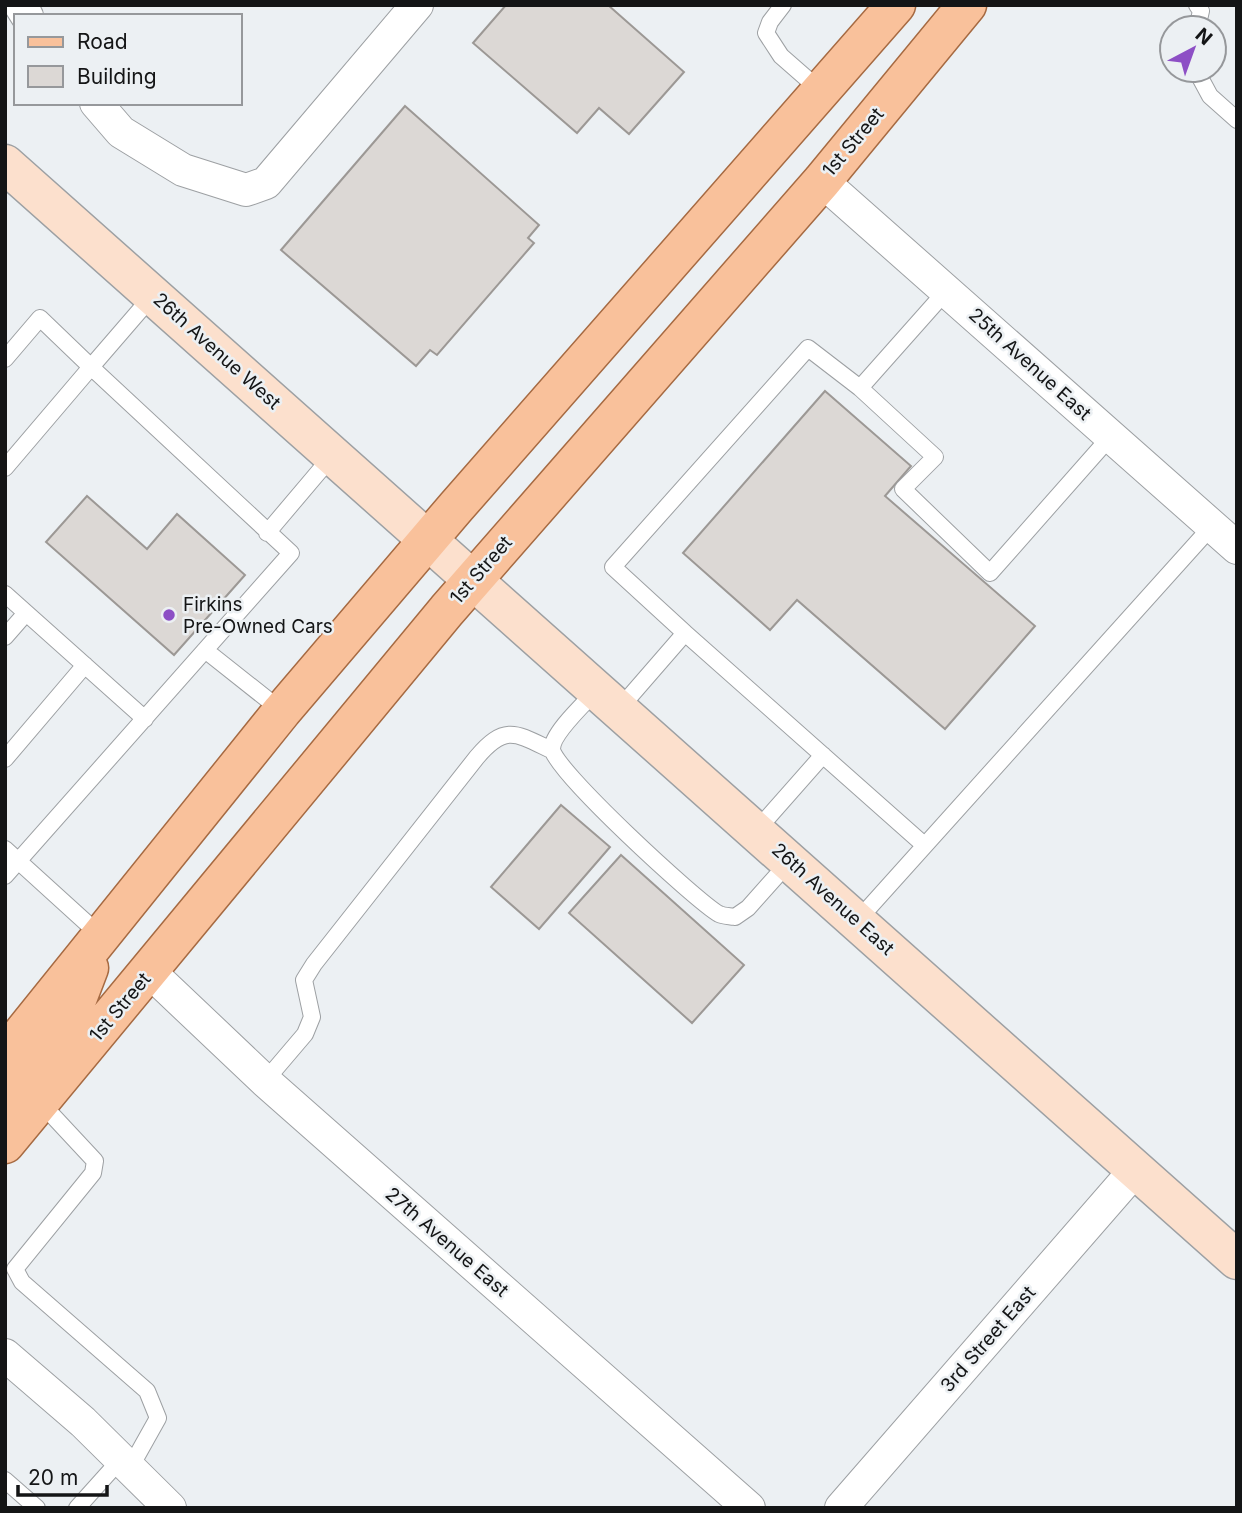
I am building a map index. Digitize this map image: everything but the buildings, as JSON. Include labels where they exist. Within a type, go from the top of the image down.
[{"type":"main road","points":[[5,1055],[282,711],[427,540],[896,5]]},
{"type":"main road","name":"1st Street","points":[[5,1144],[23,1099],[149,971],[322,758],[472,580],[822,180],[964,7]]},
{"type":"main road","points":[[23,1099],[70,1018],[102,937]]},
{"type":"street","points":[[98,105],[121,132],[183,170],[246,190],[266,183],[417,5]]},
{"type":"street","name":"26th Avenue West","points":[[5,164],[427,540]]},
{"type":"street","name":"25th Avenue East","points":[[822,180],[1237,548]]},
{"type":"street","name":"26th Avenue East","points":[[427,540],[1237,1260]]},
{"type":"street","name":"27th Avenue East","points":[[149,971],[265,1081],[749,1508]]},
{"type":"street","name":"3rd Street East","points":[[841,1508],[1136,1169]]},
{"type":"street","points":[[5,1355],[83,1422],[170,1508]]},
{"type":"lane","points":[[783,5],[770,22],[766,33],[781,56],[821,91]]},
{"type":"lane","points":[[1204,84],[1210,96],[1237,120]]},
{"type":"lane","points":[[860,388],[947,290]]},
{"type":"lane","points":[[5,468],[154,294]]},
{"type":"lane","points":[[5,359],[40,318],[290,553],[5,876]]},
{"type":"lane","points":[[923,844],[613,567],[808,348],[860,388],[935,457],[902,489],[990,573],[1111,436]]},
{"type":"lane","points":[[267,533],[333,455]]},
{"type":"lane","points":[[857,920],[1212,526]]},
{"type":"lane","points":[[5,594],[145,719]]},
{"type":"lane","points":[[5,637],[26,613]]},
{"type":"lane","points":[[685,634],[608,700],[556,736],[551,750],[555,761],[588,797],[720,915],[735,917],[748,908],[790,861]]},
{"type":"lane","points":[[205,650],[282,711]]},
{"type":"lane","points":[[5,759],[85,665]]},
{"type":"lane","points":[[265,1081],[304,1034],[313,1017],[304,980],[314,964],[489,743],[501,736],[514,734],[551,750]]},
{"type":"lane","points":[[756,831],[823,755]]},
{"type":"lane","points":[[5,849],[102,937]]},
{"type":"lane","points":[[23,1099],[95,1161],[93,1173],[15,1269],[22,1282],[147,1391],[158,1418],[125,1464],[77,1508]]},
{"type":"lane","points":[[5,1480],[37,1508]]},
{"type":"place","name":"Firkins Pre-Owned Cars","points":[[169,615]]}]
